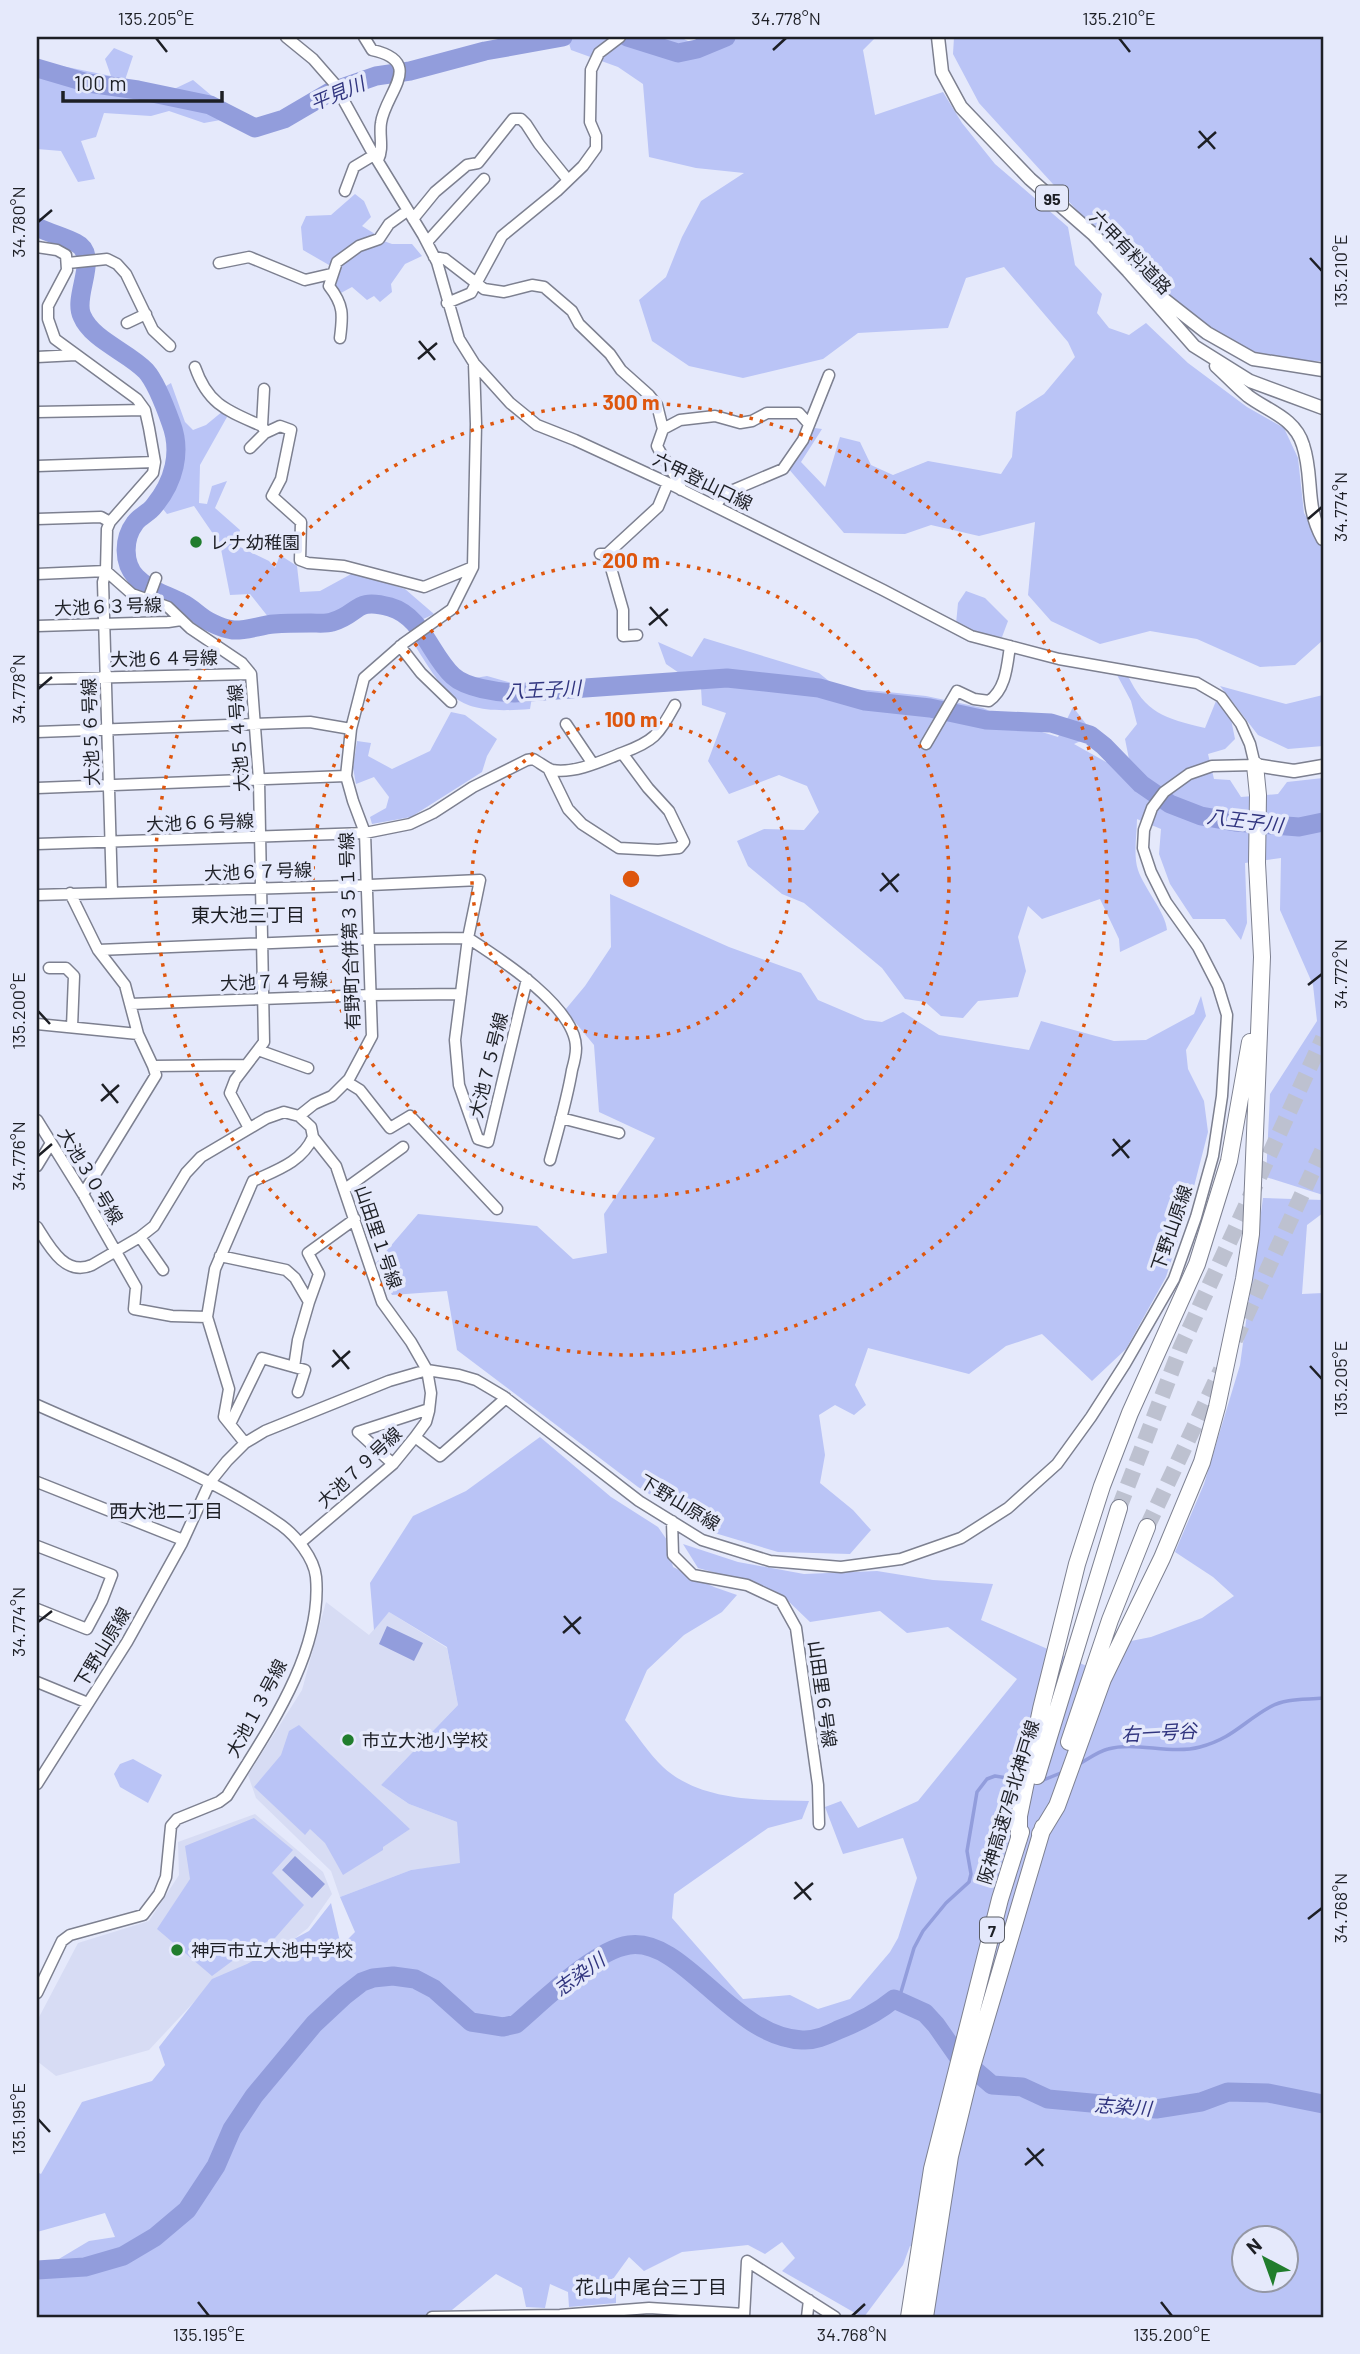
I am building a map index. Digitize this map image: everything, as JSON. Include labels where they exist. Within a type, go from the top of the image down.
[{"type":"highway","points":[[1040,1834],[1057,1806],[1102,1679],[1162,1558],[1202,1462],[1217,1408],[1244,1279],[1251,1234],[1262,957],[1255,765]]},
{"type":"highway","points":[[1019,1839],[1019,1816],[1041,1709],[1089,1522],[1130,1413],[1197,1264],[1229,1161],[1242,1097],[1262,957]]},
{"type":"highway","name":"阪神高速7号北神戸線","points":[[909,2317],[932,2169],[1000,1899],[1104,1549],[1119,1508]]},
{"type":"highway","name":"7","points":[[925,2317],[956,2132],[974,2057],[1087,1687],[1147,1527]]},
{"type":"main road","name":"六甲有料道路","points":[[938,37],[942,72],[961,107],[1030,179],[1093,234],[1194,346],[1250,381],[1323,408]]},
{"type":"main road","name":"95","points":[[1128,271],[1228,347],[1253,359],[1323,370]]},
{"type":"main road","name":"95","points":[[1194,346],[1248,396],[1284,417],[1294,429],[1303,444],[1309,501],[1314,522],[1323,539]]},
{"type":"main road","points":[[1255,765],[1294,771],[1323,765]]},
{"type":"street","name":"六甲登山口線","points":[[286,37],[313,59],[341,93],[376,158],[427,242],[435,257],[459,339],[474,363],[510,403],[537,425],[668,483],[971,636],[1059,659],[1197,683],[1221,698],[1236,717],[1250,744],[1255,765]]},
{"type":"street","points":[[345,191],[354,167],[381,154],[381,124],[386,104],[396,90],[399,71],[393,59],[385,52],[373,50],[364,37]]},
{"type":"street","points":[[447,303],[471,293],[502,236],[583,166],[596,148],[596,136],[590,122],[592,70],[599,53],[619,38]]},
{"type":"street","points":[[340,338],[343,318],[340,300],[329,286],[337,262],[359,246],[379,239],[389,224],[410,215],[467,166],[478,163],[513,119],[526,124],[538,144],[568,180]]},
{"type":"street","points":[[427,242],[484,180]]},
{"type":"street","points":[[454,192],[465,201]]},
{"type":"street","points":[[37,247],[57,250],[71,262]]},
{"type":"street","points":[[219,263],[249,257],[305,280],[331,274]]},
{"type":"street","points":[[435,257],[445,259],[484,289],[504,292],[532,285],[544,287],[574,314],[597,344],[610,354],[621,370],[649,394],[657,405],[663,429],[657,446],[666,465],[681,483],[681,490]]},
{"type":"street","points":[[71,262],[107,259],[117,264],[126,274],[153,330],[170,346]]},
{"type":"street","points":[[37,574],[106,571],[107,530],[110,522],[153,474],[155,462],[145,410],[137,399],[55,340],[48,319],[48,306],[71,262]]},
{"type":"street","points":[[37,301],[48,306]]},
{"type":"street","points":[[127,323],[146,314]]},
{"type":"street","points":[[37,357],[76,355]]},
{"type":"street","name":"有野町合併第３５１号線","points":[[346,1082],[372,1036],[365,833],[346,776],[351,729],[364,678],[412,636],[452,609],[473,567],[476,424],[474,363]]},
{"type":"street","points":[[195,366],[206,394],[223,408],[264,430]]},
{"type":"street","points":[[715,506],[724,494],[783,469],[803,440],[829,375]]},
{"type":"street","points":[[264,389],[264,430]]},
{"type":"street","points":[[37,412],[145,410]]},
{"type":"street","points":[[663,429],[680,420],[715,416],[740,423],[752,421],[767,413],[799,413],[808,423]]},
{"type":"street","points":[[250,447],[264,430],[280,426],[291,429],[281,479],[272,496],[300,522],[300,560],[308,564],[344,566],[424,587],[473,567]]},
{"type":"street","points":[[37,466],[155,462]]},
{"type":"street","points":[[637,635],[623,635],[623,610],[603,554],[658,507],[668,483]]},
{"type":"street","points":[[37,519],[101,517],[110,522]]},
{"type":"street","name":"大池５４号線","points":[[106,571],[132,594],[168,607],[190,628],[242,663],[251,674],[259,780],[264,1042],[235,1080],[230,1093],[249,1128]]},
{"type":"street","name":"大池５６号線","points":[[106,571],[103,582],[112,892]]},
{"type":"street","points":[[149,598],[156,578]]},
{"type":"street","name":"大池６３号線","points":[[37,626],[181,620]]},
{"type":"street","points":[[400,646],[421,673],[451,702]]},
{"type":"street","points":[[926,744],[957,691],[974,699],[989,701],[997,695],[1005,678],[1010,646]]},
{"type":"street","name":"大池６４号線","points":[[37,679],[251,674]]},
{"type":"street","points":[[622,753],[669,811],[684,842],[679,848],[619,848],[582,824],[568,809],[550,770],[593,765],[622,753],[645,745],[658,734],[675,705]]},
{"type":"street","points":[[37,732],[310,722],[351,729]]},
{"type":"street","points":[[566,724],[593,765]]},
{"type":"street","name":"大池６６号線","points":[[37,844],[365,833],[410,824],[433,813],[473,787],[527,760],[533,760],[550,770]]},
{"type":"street","name":"下野山原線","points":[[37,1784],[127,1642],[183,1540],[210,1482],[245,1443],[265,1431],[322,1407],[389,1381],[427,1370],[468,1377],[506,1398],[639,1501],[702,1540],[770,1561],[842,1567],[901,1559],[961,1538],[1007,1508],[1057,1464],[1091,1417],[1174,1279],[1196,1217],[1213,1156],[1223,1083],[1227,1015],[1218,986],[1198,947],[1166,902],[1151,872],[1143,848],[1144,830],[1152,808],[1164,792],[1189,774],[1212,766],[1255,765]]},
{"type":"street","points":[[37,788],[346,776]]},
{"type":"street","name":"大池６７号線","points":[[37,895],[480,880]]},
{"type":"street","name":"大池７５号線","points":[[480,880],[468,938],[455,1040],[459,1085],[478,1139],[488,1142],[527,979]]},
{"type":"street","points":[[70,893],[98,950],[125,985],[138,1034],[156,1075],[83,1194]]},
{"type":"street","points":[[98,950],[370,939],[468,938],[527,979],[552,1003],[570,1029],[576,1047],[550,1160]]},
{"type":"street","points":[[49,968],[66,968],[74,976],[72,1027]]},
{"type":"street","name":"大池７４号線","points":[[130,1004],[461,994]]},
{"type":"street","points":[[37,1024],[138,1034]]},
{"type":"street","points":[[258,1050],[308,1068]]},
{"type":"street","points":[[153,1066],[246,1065]]},
{"type":"street","points":[[37,1227],[52,1250],[67,1264],[84,1269],[154,1226],[186,1173],[201,1157],[249,1128],[284,1112],[299,1116],[314,1104],[332,1096],[346,1082],[359,1090],[390,1128],[410,1116],[497,1209]]},
{"type":"street","name":"山田里１号線","points":[[299,1116],[311,1127],[313,1137],[336,1166],[382,1302],[411,1342],[427,1370]]},
{"type":"street","points":[[561,1118],[619,1133]]},
{"type":"street","name":"大池３０号線","points":[[37,1120],[136,1287],[134,1309],[172,1316],[207,1317]]},
{"type":"street","points":[[245,1443],[224,1417],[229,1389],[207,1317],[215,1269],[253,1181],[295,1162],[313,1137]]},
{"type":"street","points":[[37,1166],[51,1143]]},
{"type":"street","points":[[345,1189],[403,1147]]},
{"type":"street","points":[[294,1367],[298,1340],[319,1274],[308,1253],[355,1219]]},
{"type":"street","points":[[140,1237],[163,1270]]},
{"type":"street","points":[[220,1256],[286,1270],[295,1278],[309,1302]]},
{"type":"street","points":[[230,1424],[262,1358],[306,1370],[298,1392]]},
{"type":"street","points":[[415,1437],[426,1422],[429,1409],[427,1370]]},
{"type":"street","name":"大池７９号線","points":[[300,1543],[393,1464],[415,1437],[440,1456],[506,1398]]},
{"type":"street","name":"大池１３号線","points":[[37,1405],[210,1482],[282,1526],[300,1543],[316,1574],[316,1603],[311,1629],[288,1694],[227,1796],[219,1802],[177,1819],[171,1826],[166,1877],[150,1909],[143,1915],[70,1935],[62,1941],[37,1993]]},
{"type":"street","points":[[393,1464],[358,1432],[429,1409]]},
{"type":"street","points":[[37,1482],[183,1540]]},
{"type":"street","name":"山田里６号線","points":[[672,1521],[673,1555],[693,1575],[747,1585],[780,1601],[796,1628],[818,1785],[819,1824]]},
{"type":"street","points":[[37,1546],[112,1575],[87,1629],[37,1609]]},
{"type":"street","points":[[37,1682],[88,1703]]},
{"type":"street","points":[[432,2317],[560,2316],[621,2313],[649,2308],[685,2314],[744,2315],[747,2261],[835,2317]]},
{"type":"street","points":[[807,2317],[809,2300]]},
{"type":"shaded area","points":[[567,37],[680,37],[690,42],[706,37],[876,37],[863,50],[875,115],[943,92],[962,123],[995,164],[1068,227],[1075,265],[1102,294],[1097,313],[1109,328],[1129,335],[1146,323],[1188,363],[1247,407],[1284,428],[1298,458],[1304,513],[1323,545],[1323,640],[1295,665],[1260,667],[1197,639],[1150,631],[1100,644],[1051,621],[1028,595],[1035,522],[979,536],[931,525],[905,534],[844,533],[787,467],[815,428],[822,429],[801,462],[825,487],[840,437],[860,442],[871,465],[893,475],[928,461],[1001,474],[1012,457],[1016,412],[1044,394],[1075,357],[1068,342],[1004,267],[966,278],[948,328],[858,333],[823,359],[743,378],[689,366],[652,341],[639,300],[666,277],[682,237],[701,201],[744,173],[696,168],[649,157],[643,84],[618,67],[571,50]]},
{"type":"shaded area","points":[[954,37],[1323,37],[1323,361],[1294,362],[1249,355],[1182,311],[1151,276],[1083,217],[979,103],[953,54]]},
{"type":"shaded area","points":[[114,48],[133,56],[125,80],[172,90],[193,80],[237,117],[204,123],[169,111],[151,116],[104,113],[96,137],[81,141],[95,179],[78,182],[61,151],[37,149],[37,64],[111,76],[105,59]]},
{"type":"shaded area","points":[[355,194],[364,201],[371,217],[362,226],[375,234],[345,250],[329,265],[303,250],[301,227],[306,216],[331,215]]},
{"type":"shaded area","points":[[381,240],[392,244],[412,244],[422,256],[405,264],[391,284],[392,292],[380,302],[374,296],[367,300],[352,287],[339,294],[330,284],[339,266],[356,251]]},
{"type":"shaded area","points":[[171,383],[185,422],[193,430],[206,425],[223,411],[227,417],[200,465],[199,503],[207,504],[212,486],[227,481],[215,508],[240,530],[236,545],[269,561],[275,568],[280,555],[297,566],[300,592],[320,591],[353,573],[405,589],[434,614],[417,622],[392,602],[346,617],[269,618],[250,594],[230,595],[220,544],[194,506],[167,514],[159,504],[171,483],[182,449],[161,389]]},
{"type":"shaded area","points":[[966,591],[985,598],[1008,621],[1002,637],[980,635],[956,624],[958,603]]},
{"type":"shaded area","points":[[427,631],[455,673],[469,679],[487,676],[529,688],[532,697],[530,709],[485,709],[457,699],[435,677],[412,641]]},
{"type":"shaded area","points":[[704,638],[819,673],[840,690],[926,696],[983,708],[1058,737],[1073,707],[1086,724],[1085,739],[1074,744],[1106,762],[1130,764],[1125,739],[1137,724],[1131,701],[1117,675],[1127,674],[1149,706],[1178,721],[1205,728],[1216,701],[1231,719],[1235,739],[1225,749],[1208,754],[1214,779],[1230,780],[1241,797],[1278,794],[1287,782],[1323,778],[1323,1195],[1266,1177],[1270,1094],[1317,1021],[1313,985],[1280,910],[1281,858],[1245,863],[1247,923],[1241,940],[1225,919],[1193,919],[1170,884],[1159,854],[1161,829],[1137,819],[1135,851],[1138,870],[1163,916],[1167,930],[1120,952],[1119,939],[1100,899],[1042,919],[1028,906],[1018,937],[1026,971],[1018,997],[978,1001],[963,1018],[941,1016],[925,1002],[905,999],[882,968],[804,903],[782,894],[748,866],[737,841],[764,829],[804,830],[819,812],[807,786],[779,775],[729,794],[708,761],[726,713],[702,705],[701,688],[666,664],[658,642],[692,657]]},
{"type":"shaded area","points":[[1220,686],[1286,704],[1323,695],[1323,746],[1288,749],[1258,735]]},
{"type":"shaded area","points":[[451,712],[465,715],[497,739],[482,772],[411,817],[372,824],[370,817],[386,808],[389,797],[374,777],[356,784],[353,768],[357,741],[371,743],[368,756],[392,769],[430,751]]},
{"type":"shaded area","points":[[610,894],[729,947],[801,973],[818,1000],[865,1020],[882,1022],[903,1012],[939,1035],[1029,1050],[1041,1021],[1114,1041],[1146,1040],[1194,1014],[1201,996],[1206,1016],[1186,1050],[1188,1069],[1204,1101],[1208,1132],[1190,1202],[1166,1277],[1126,1349],[1092,1381],[1042,1334],[1006,1346],[969,1374],[868,1348],[855,1385],[866,1405],[854,1415],[835,1405],[819,1415],[825,1455],[820,1483],[853,1510],[871,1530],[850,1554],[778,1552],[708,1531],[638,1487],[457,1350],[447,1291],[392,1295],[376,1263],[418,1214],[537,1226],[573,1259],[607,1253],[604,1214],[655,1138],[599,1112],[594,1045],[565,1010],[611,947]]},
{"type":"shaded area","points":[[1263,1198],[1323,1200],[1323,1213],[1307,1225],[1302,1294],[1323,1293],[1323,2317],[930,2317],[940,2254],[910,2246],[903,2265],[862,2317],[782,2271],[795,2258],[782,2242],[765,2254],[748,2245],[682,2252],[644,2271],[629,2257],[608,2286],[616,2290],[616,2303],[569,2307],[568,2292],[550,2284],[545,2308],[526,2307],[522,2288],[496,2274],[452,2310],[429,2311],[426,2317],[37,2317],[37,2272],[89,2241],[115,2237],[105,2213],[37,2232],[37,2172],[41,2174],[82,2102],[152,2081],[165,2065],[159,2047],[212,1979],[309,1931],[331,1903],[341,1946],[355,1932],[340,1897],[411,1870],[460,1863],[457,1822],[409,1804],[381,1785],[458,1705],[447,1647],[389,1612],[374,1630],[370,1583],[413,1516],[466,1491],[540,1437],[611,1497],[658,1527],[667,1540],[673,1567],[737,1595],[722,1612],[684,1635],[647,1670],[625,1720],[663,1767],[695,1787],[732,1797],[809,1801],[802,1819],[768,1828],[674,1894],[672,1918],[743,1999],[790,1995],[818,2009],[850,1999],[890,1952],[898,1938],[917,1878],[903,1838],[843,1854],[825,1807],[841,1801],[858,1828],[918,1801],[1017,1679],[948,1627],[907,1633],[880,1611],[810,1622],[784,1597],[698,1568],[683,1544],[738,1562],[804,1574],[877,1571],[933,1580],[993,1584],[981,1620],[1112,1677],[1131,1641],[1151,1637],[1202,1618],[1234,1596],[1213,1577],[1175,1552],[1204,1484],[1240,1365]]},
{"type":"shaded area","name":"市立大池小学校","points":[[326,1602],[369,1635],[389,1612],[447,1648],[458,1705],[381,1785],[409,1804],[457,1822],[461,1864],[411,1870],[340,1897],[331,1871],[256,1798],[248,1775],[302,1690]]},
{"type":"shaded area","points":[[387,1626],[423,1643],[414,1661],[379,1644]]},
{"type":"shaded area","points":[[299,1725],[410,1829],[343,1875],[325,1843],[310,1829],[305,1835],[254,1787],[281,1755],[289,1731]]},
{"type":"shaded area","points":[[133,1759],[162,1775],[148,1803],[120,1787],[114,1774],[120,1764]]},
{"type":"shaded area","name":"神戸市立大池中学校","points":[[255,1814],[323,1872],[332,1894],[308,1928],[271,1957],[209,1986],[149,2050],[56,2076],[37,2061],[37,2021],[78,1943],[149,1921],[179,1875],[178,1842]]},
{"type":"shaded area","points":[[254,1818],[293,1850],[272,1873],[304,1905],[275,1938],[243,1953],[212,1976],[157,1929],[190,1879],[185,1846]]},
{"type":"shaded area","points":[[295,1856],[325,1884],[312,1898],[282,1870]]},
{"type":"waterway","name":"平見川","points":[[37,68],[88,83],[210,105],[255,128],[284,119],[330,92],[376,76],[410,71],[485,51],[563,37]]},
{"type":"waterway","name":"平見川","points":[[627,37],[678,53],[697,49],[726,37]]},
{"type":"waterway","name":"八王子川","points":[[37,227],[76,243],[83,249],[86,266],[80,298],[82,316],[102,339],[146,371],[160,396],[174,434],[176,456],[171,477],[161,497],[131,529],[126,551],[129,565],[136,577],[146,585],[186,605],[208,621],[233,630],[274,624],[327,623],[341,619],[363,605],[378,604],[401,612],[410,619],[453,676],[466,684],[491,690],[514,693],[727,678],[819,688],[865,701],[930,708],[986,720],[1051,723],[1090,735],[1141,784],[1170,804],[1201,816],[1235,822],[1299,827],[1323,822]]},
{"type":"waterway","name":"右一号谷","points":[[1079,1764],[1101,1751],[1119,1747],[1177,1750],[1200,1747],[1230,1734],[1276,1704],[1323,1698]]},
{"type":"waterway","name":"右一号谷","points":[[1041,1781],[1063,1772]]},
{"type":"waterway","name":"右一号谷","points":[[894,1999],[901,1992],[914,1948],[923,1931],[946,1903],[969,1882],[971,1874],[967,1851],[977,1792],[987,1779],[995,1776],[1020,1780]]},
{"type":"waterway","name":"志染川","points":[[37,2270],[85,2267],[123,2256],[155,2237],[187,2210],[216,2166],[232,2129],[254,2096],[314,2024],[344,1996],[362,1982],[373,1978],[393,1976],[415,1979],[434,1989],[471,2022],[503,2027],[516,2024],[600,1956],[629,1945],[649,1947],[669,1956],[731,2007],[753,2023],[777,2035],[812,2040],[868,2017],[894,1999],[925,2013],[957,2055],[992,2085],[1022,2087],[1048,2099],[1156,2109],[1201,2102],[1228,2092],[1268,2093],[1323,2104]]},
{"type":"tunnel","points":[[1119,1508],[1181,1347],[1323,1038]]},
{"type":"tunnel","points":[[1235,1340],[1323,1149]]},
{"type":"tunnel","points":[[1147,1527],[1221,1370]]},
{"type":"place","name":"レナ幼稚園","points":[[196,542]]},
{"type":"place","name":"市立大池小学校","points":[[348,1740]]},
{"type":"place","name":"神戸市立大池中学校","points":[[177,1950]]},
{"type":"district","name":"東大池三丁目","points":[[248,914]]},
{"type":"district","name":"西大池二丁目","points":[[166,1510]]},
{"type":"district","name":"花山中尾台三丁目","points":[[651,2286]]}]
